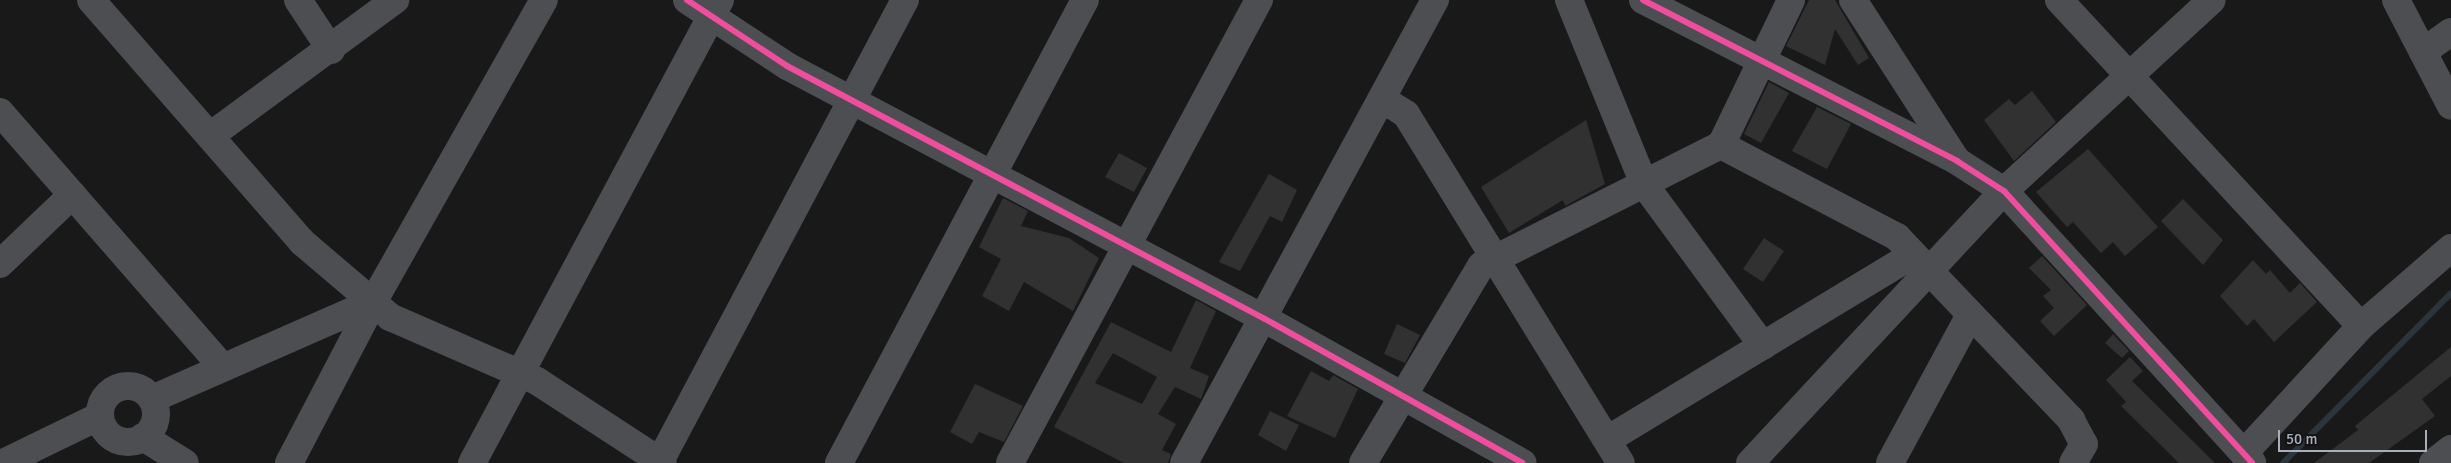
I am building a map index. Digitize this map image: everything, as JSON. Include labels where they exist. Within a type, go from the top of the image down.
[{"type":"street","points":[[91,0],[302,242],[390,316],[522,374],[660,463],[905,0]]},
{"type":"street","points":[[298,0],[331,50]]},
{"type":"street","points":[[210,136],[331,50],[395,0]]},
{"type":"street","points":[[289,463],[373,302],[544,0]]},
{"type":"street","points":[[687,0],[715,9],[852,100],[991,176],[1265,319],[1523,463]]},
{"type":"street","points":[[839,463],[1085,0]]},
{"type":"street","points":[[1010,463],[1259,0]]},
{"type":"street","points":[[1184,463],[1265,319],[1435,0]]},
{"type":"street","points":[[1569,0],[1644,184],[1763,346]]},
{"type":"street","points":[[1643,0],[1762,59],[1957,161],[2004,191],[2248,458],[2361,326],[2451,248]]},
{"type":"street","points":[[1363,463],[1401,394],[1481,266],[1721,145],[1791,0]]},
{"type":"street","points":[[1853,0],[1957,161]]},
{"type":"street","points":[[2059,0],[2132,74],[2361,326]]},
{"type":"street","points":[[1750,463],[1921,263],[2004,191],[2212,0]]},
{"type":"street","points":[[2396,0],[2451,106]]},
{"type":"street","points":[[472,463],[522,374],[715,9]]},
{"type":"street","points":[[2423,52],[2451,32]]},
{"type":"street","points":[[1382,99],[1406,114],[1621,463]]},
{"type":"street","points":[[0,112],[221,364]]},
{"type":"street","points":[[1721,145],[1897,237],[2071,420],[2084,444],[2073,463]]},
{"type":"street","points":[[0,264],[72,195]]},
{"type":"street","points":[[1607,440],[1763,346],[1921,263]]},
{"type":"street","points":[[152,399],[221,364],[373,302]]},
{"type":"street","points":[[1890,463],[1970,315]]},
{"type":"street","points":[[143,437],[154,424],[152,399],[137,387],[119,387],[104,398],[100,416],[115,439],[143,437],[185,463]]},
{"type":"street","points":[[3,463],[100,416]]},
{"type":"street","points":[[2433,463],[2451,450]]},
{"type":"building","points":[[1809,0],[1835,0],[1869,58],[1858,65],[1835,29],[1825,65],[1786,46]]},
{"type":"building","points":[[1769,82],[1789,93],[1761,143],[1744,134]]},
{"type":"building","points":[[2032,91],[2056,122],[2014,161],[1984,120],[2009,99],[2015,105]]},
{"type":"building","points":[[1817,107],[1851,124],[1827,169],[1792,151]]},
{"type":"building","points":[[1586,120],[1605,184],[1565,206],[1563,200],[1509,233],[1481,187]]},
{"type":"building","points":[[2088,149],[2158,227],[2125,256],[2113,242],[2101,253],[2073,222],[2067,227],[2036,192]]},
{"type":"building","points":[[1119,153],[1147,168],[1134,192],[1105,177]]},
{"type":"building","points":[[1269,174],[1297,190],[1282,222],[1270,216],[1240,271],[1219,262]]},
{"type":"building","points":[[1003,198],[1028,211],[1021,226],[1069,238],[1099,258],[1073,311],[1024,282],[1009,311],[982,296],[1001,259],[979,247]]},
{"type":"building","points":[[2183,199],[2223,240],[2203,265],[2161,221]]},
{"type":"building","points":[[1764,238],[1784,251],[1763,282],[1743,269]]},
{"type":"building","points":[[2042,256],[2087,305],[2054,336],[2040,321],[2054,308],[2043,296],[2051,290],[2029,268]]},
{"type":"building","points":[[2253,260],[2266,274],[2270,270],[2290,293],[2300,283],[2317,302],[2274,342],[2254,319],[2247,326],[2220,296]]},
{"type":"building","points":[[1196,300],[1216,311],[1190,368],[1209,376],[1201,399],[1175,387],[1158,414],[1176,424],[1162,450],[1171,454],[1168,463],[1124,463],[1054,427],[1111,322],[1171,352]],"holes":[[[1113,353],[1157,377],[1142,404],[1095,383]]]},
{"type":"building","points":[[1397,324],[1420,335],[1405,363],[1384,354]]},
{"type":"building","points":[[2113,334],[2129,351],[2122,358],[2105,343]]},
{"type":"building","points":[[2451,347],[2451,376],[2422,399],[2435,416],[2369,463],[2314,463],[2358,430],[2355,426]]},
{"type":"building","points":[[2130,357],[2143,371],[2132,381],[2215,463],[2179,463],[2121,406],[2126,402],[2106,380]]},
{"type":"building","points":[[1311,371],[1329,381],[1333,375],[1358,389],[1335,438],[1287,416]]},
{"type":"building","points":[[975,384],[1023,406],[1004,442],[979,432],[972,444],[950,432]]},
{"type":"building","points":[[1270,411],[1299,425],[1286,451],[1258,435]]},
{"type":"waterway","points":[[2283,463],[2451,293]]},
{"type":"cycle path","points":[[687,0],[787,66],[1265,319],[1523,463]]},
{"type":"cycle path","points":[[1643,0],[1957,161],[2004,191],[2252,463]]}]
